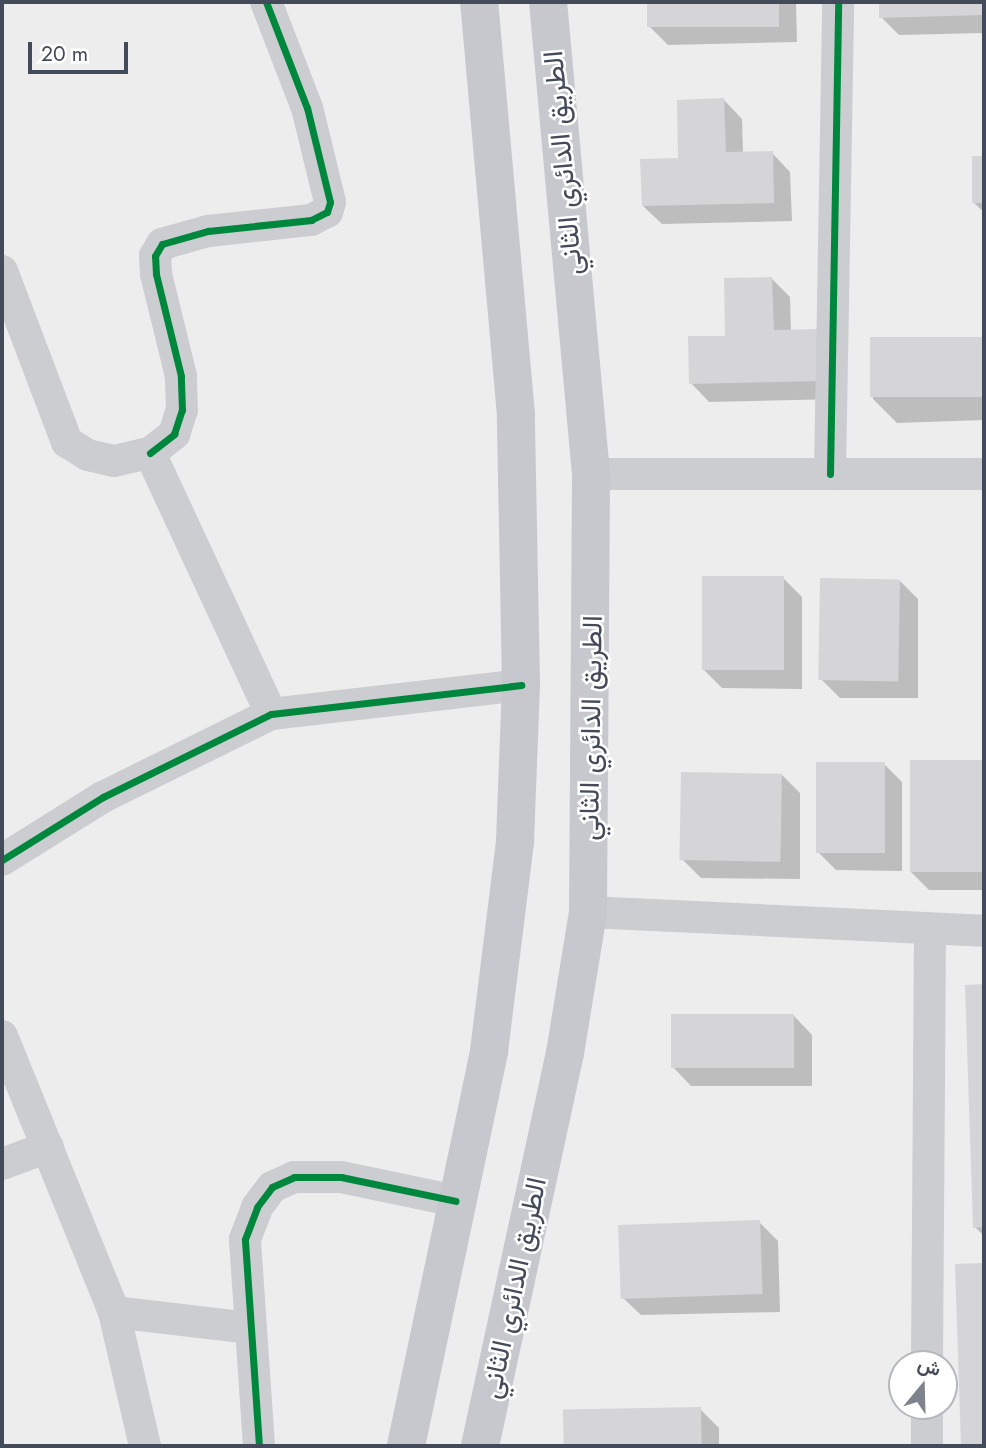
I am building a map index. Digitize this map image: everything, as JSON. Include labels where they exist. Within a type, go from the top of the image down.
[{"type":"main road","points":[[406,1446],[503,968],[515,841],[521,685],[516,415],[479,2]]},
{"type":"main road","name":"الطريق الدائري الثاني","points":[[480,1446],[565,1053],[588,912],[591,474],[548,2]]},
{"type":"street","points":[[2,271],[67,442],[88,455],[114,461],[150,453],[174,434],[182,410],[181,376],[156,274],[155,256],[162,244],[208,231],[311,220],[327,212],[330,202],[307,108],[266,2]]},
{"type":"street","points":[[830,474],[838,2]]},
{"type":"street","points":[[150,453],[271,714]]},
{"type":"street","points":[[591,474],[984,474]]},
{"type":"street","points":[[2,860],[103,797],[271,714],[521,685]]},
{"type":"street","points":[[588,912],[984,931]]},
{"type":"street","points":[[927,1350],[930,930]]},
{"type":"street","points":[[2,1036],[114,1312],[145,1446]]},
{"type":"street","points":[[2,1164],[48,1147]]},
{"type":"street","points":[[259,1446],[245,1239],[257,1208],[272,1187],[295,1178],[341,1177],[456,1201]]},
{"type":"street","points":[[114,1312],[251,1328]]},
{"type":"street","points":[[927,1420],[927,1446]]},
{"type":"building","points":[[647,2],[779,2],[779,27],[647,27]]},
{"type":"building","points":[[879,2],[984,2],[984,15],[879,18]]},
{"type":"building","points":[[724,98],[726,152],[773,151],[774,203],[642,206],[640,159],[678,158],[677,100]]},
{"type":"building","points":[[972,156],[984,156],[984,203],[972,203]]},
{"type":"building","points":[[772,277],[774,330],[820,329],[821,381],[689,384],[688,336],[725,336],[724,278]]},
{"type":"building","points":[[870,337],[984,337],[984,397],[870,397]]},
{"type":"building","points":[[702,576],[784,576],[784,670],[702,670]]},
{"type":"building","points":[[820,578],[900,579],[898,681],[818,680]]},
{"type":"building","points":[[910,760],[984,760],[984,872],[910,872]]},
{"type":"building","points":[[816,762],[885,762],[885,853],[816,853]]},
{"type":"building","points":[[681,772],[782,774],[780,862],[679,860]]},
{"type":"building","points":[[984,984],[984,1227],[973,1228],[965,985]]},
{"type":"building","points":[[671,1014],[794,1014],[794,1068],[671,1068]]},
{"type":"building","points":[[760,1220],[763,1294],[621,1299],[618,1225]]},
{"type":"building","points":[[984,1263],[984,1446],[961,1446],[955,1264]]},
{"type":"building","points":[[701,1407],[702,1446],[564,1446],[563,1409]]},
{"type":"cycle path","points":[[150,453],[174,434],[182,410],[181,376],[156,274],[155,256],[162,244],[208,231],[311,220],[327,212],[330,202],[307,108],[266,2]]},
{"type":"cycle path","points":[[830,474],[838,2]]},
{"type":"cycle path","points":[[2,860],[103,797],[271,714],[521,685]]},
{"type":"cycle path","points":[[259,1446],[245,1239],[257,1207],[272,1187],[294,1177],[341,1177],[456,1201]]}]
